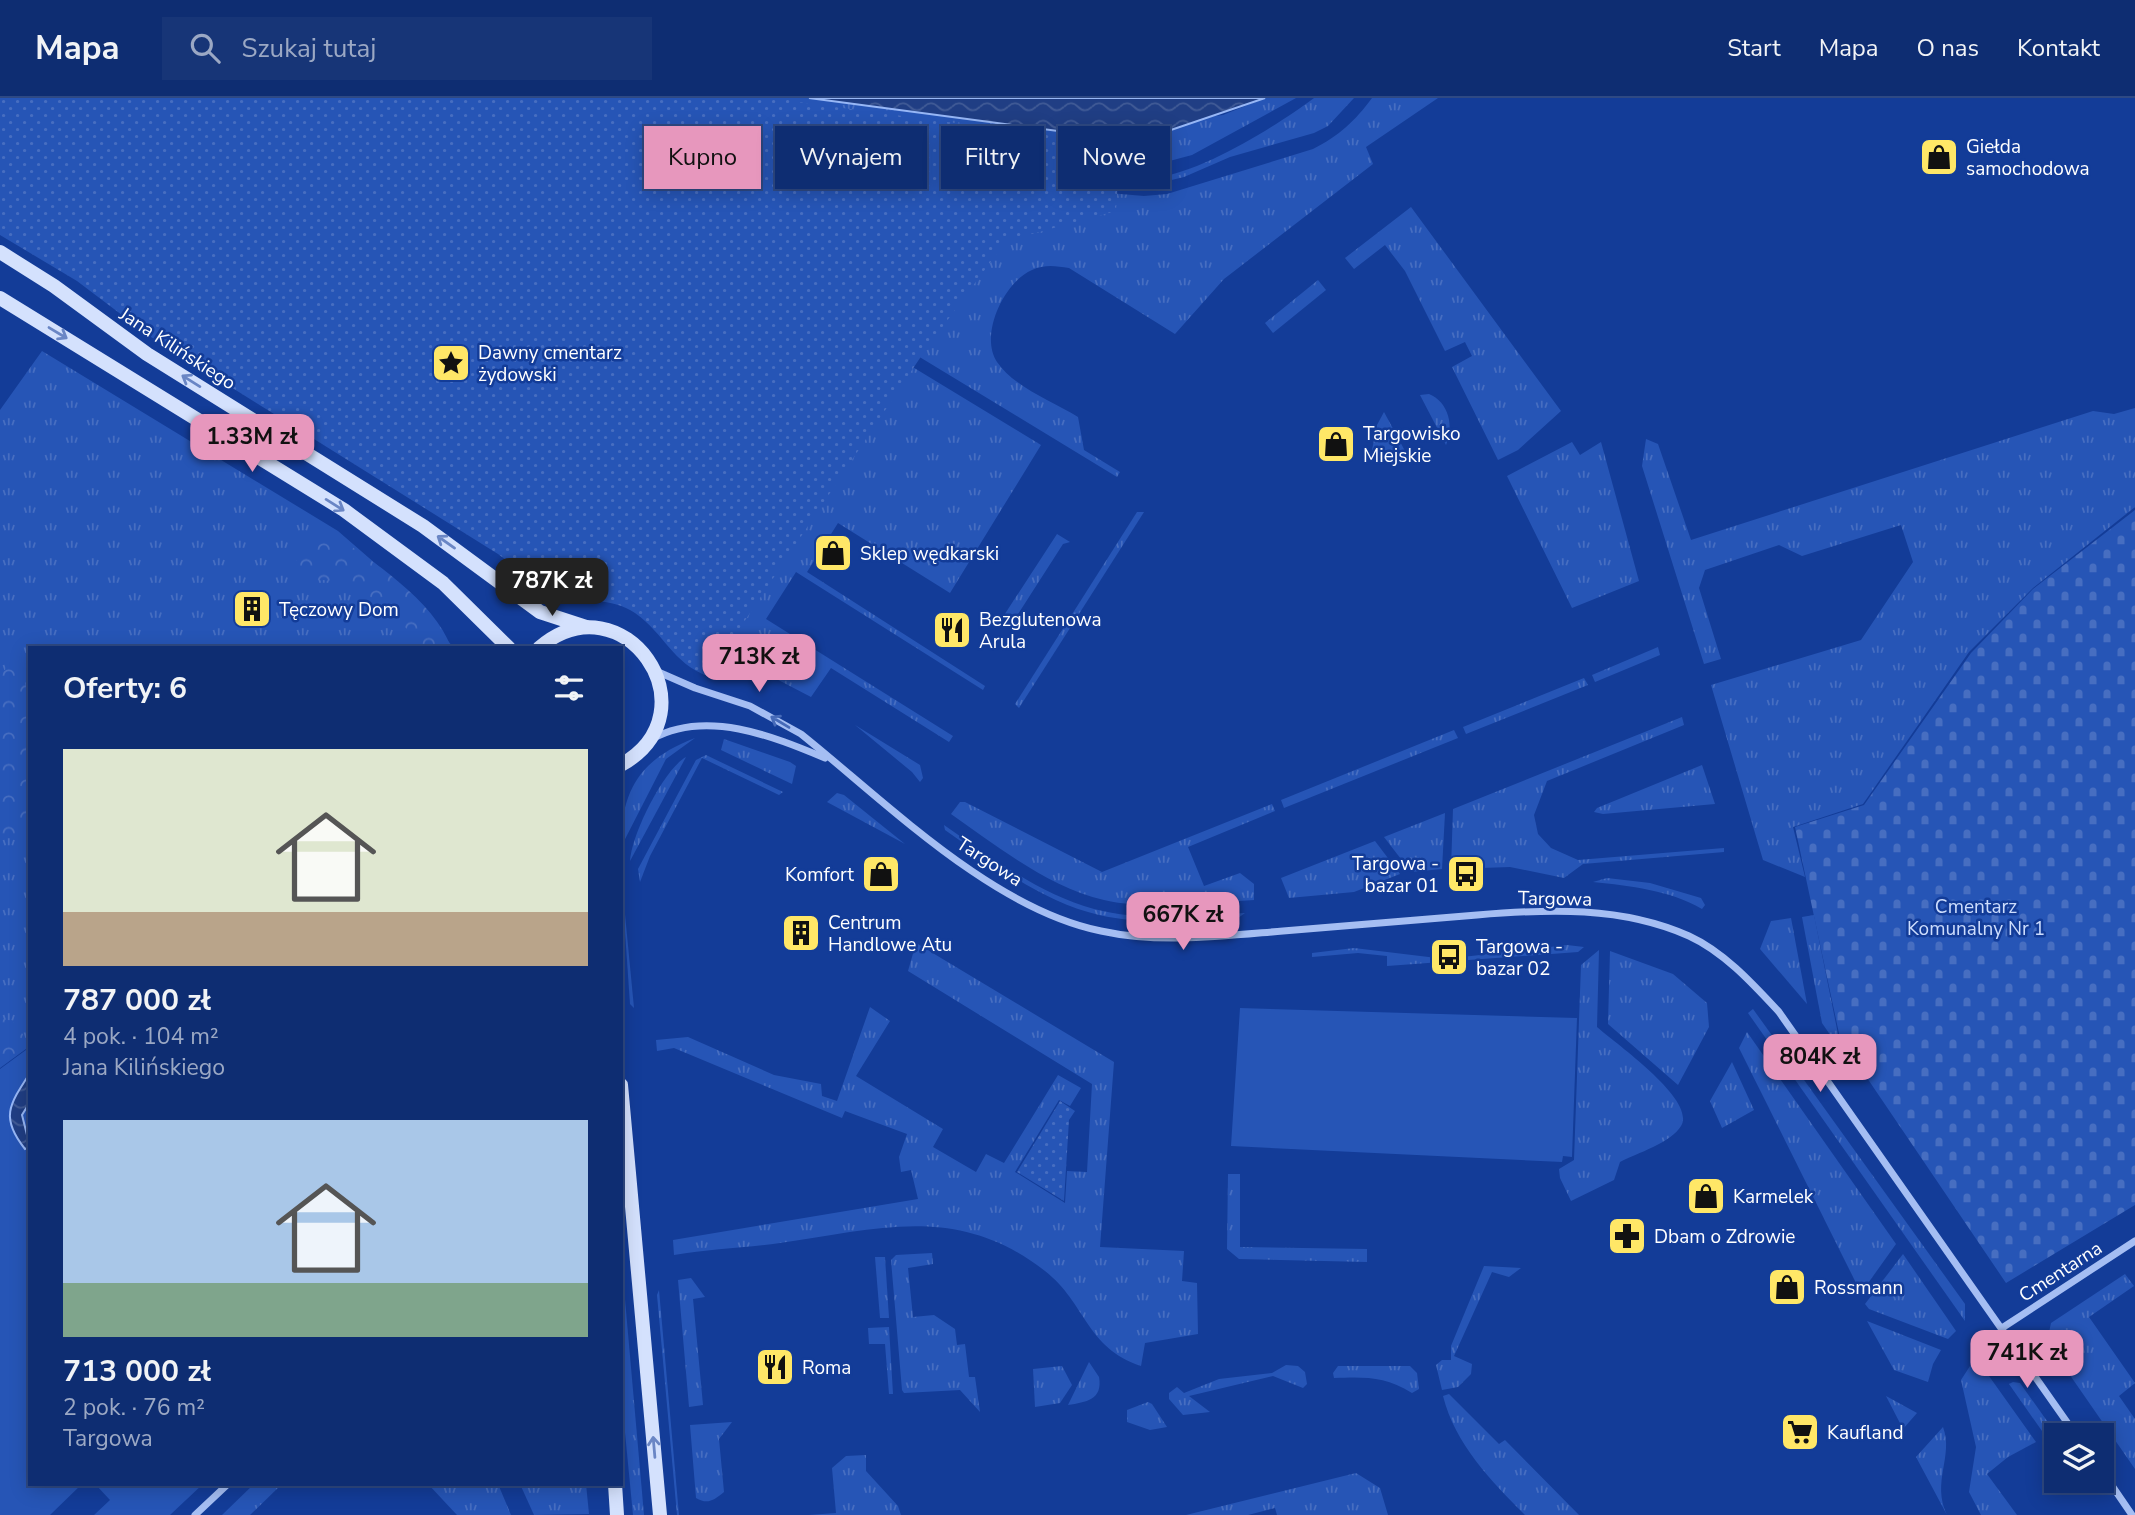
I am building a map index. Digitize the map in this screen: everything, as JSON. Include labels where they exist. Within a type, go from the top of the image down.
[{"type":"street","name":"Jana Kilińskiego","points":[[0,252],[54,286],[147,354],[423,526],[540,612],[628,638],[649,659],[656,671]]},
{"type":"street","points":[[0,298],[344,510],[443,583],[507,646]]},
{"type":"street","points":[[542,646],[554,636],[586,627]]},
{"type":"street","points":[[623,763],[650,740],[662,707],[656,671]]},
{"type":"street","name":"Targowa","points":[[656,671],[777,719],[835,762],[915,828],[984,878],[1050,914],[1099,931],[1152,938],[1207,937],[1559,911],[1633,918],[1690,936],[1735,967],[1779,1012],[2068,1423]]},
{"type":"street","name":"Targowa","points":[[650,740],[668,730],[687,725],[709,725],[770,737],[835,762]]},
{"type":"street","points":[[623,1107],[660,1515]]},
{"type":"street","name":"Cmentarna","points":[[2002,1328],[2135,1241]]},
{"type":"street","points":[[195,1515],[226,1486]]},
{"type":"street","points":[[615,1486],[617,1515]]},
{"type":"street","points":[[2114,1489],[2132,1515]]},
{"type":"green space","points":[[0,98],[792,98],[798,102],[978,126],[941,126],[941,189],[1044,189],[1044,135],[1058,137],[1058,189],[1117,189],[1116,211],[1006,241],[924,352],[708,676],[686,664],[635,613],[607,602],[556,594],[541,586],[498,554],[151,337],[77,281],[0,235]]},
{"type":"green space","points":[[632,98],[809,98],[1021,126],[941,126],[941,142],[927,140],[927,126],[830,126]]},
{"type":"green space","points":[[1265,98],[1296,98],[1192,155],[1170,161],[1170,126],[1141,126],[1223,115]]},
{"type":"green space","points":[[1314,98],[1354,98],[1328,126],[1314,133],[1230,157],[1170,180],[1170,175],[1217,157],[1280,122]]},
{"type":"green space","points":[[1372,98],[1438,98],[1366,147],[1373,164],[1224,279],[1175,334],[1069,268],[1046,266],[1032,270],[1022,276],[1004,297],[997,310],[991,338],[992,351],[997,362],[1013,379],[1078,417],[1084,450],[1120,472],[1117,477],[913,353],[750,189],[761,189],[761,163],[775,165],[775,189],[927,189],[927,178],[941,179],[941,189],[1044,187],[1144,196],[1167,194],[1313,149],[1331,139],[1359,114]]},
{"type":"green space","points":[[1044,129],[1058,131],[1058,158],[1044,156]]},
{"type":"green space","points":[[1411,207],[1561,411],[1518,450],[1498,460],[1452,367],[1472,356],[1465,342],[1445,351],[1405,271],[1385,245],[1354,269],[1345,258]]},
{"type":"green space","points":[[1318,280],[1326,290],[1273,333],[1265,323]]},
{"type":"green space","points":[[42,351],[338,531],[407,591],[452,646],[28,646],[28,1047],[0,1068],[0,410]]},
{"type":"green space","points":[[911,366],[1041,445],[950,593],[838,523],[807,572],[985,686],[983,690],[796,572],[766,619],[953,736],[949,742],[831,668],[811,697],[715,647]]},
{"type":"green space","points":[[1429,394],[1441,403],[1448,416],[1450,431],[1446,445],[1420,395]]},
{"type":"green space","points":[[2135,408],[2135,507],[2033,588],[1969,652],[1863,804],[1793,827],[1805,877],[1763,860],[1711,685],[1861,640],[1913,562],[1901,525],[1802,556],[1779,545],[1705,570],[1699,588],[1721,659],[1704,664],[1642,466],[1646,439],[1658,444],[1691,540],[2093,411],[2114,414]]},
{"type":"green space","points":[[1384,412],[1405,451],[1372,450],[1377,425]]},
{"type":"green space","points":[[1572,442],[1580,455],[1601,442],[1639,581],[1572,608],[1507,476]]},
{"type":"green space","name":"Cmentarz Komunalny Nr 1","points":[[2135,510],[2135,1205],[2006,1283],[1840,1038],[1795,827],[1864,805],[1971,653],[2033,589]]},
{"type":"green space","points":[[1137,512],[1144,512],[1019,708],[1015,704]]},
{"type":"green space","points":[[331,533],[383,569],[431,614],[451,646],[422,646],[403,625],[356,592],[335,581],[297,578],[295,564],[306,540]]},
{"type":"green space","points":[[1057,534],[1070,542],[1063,544],[1011,625],[1006,628],[999,623]]},
{"type":"green space","points":[[1658,647],[1660,655],[1595,682],[1592,675]]},
{"type":"green space","points":[[8,658],[18,661],[28,692],[28,834],[0,836],[0,670],[5,670]]},
{"type":"green space","points":[[1584,678],[1588,685],[1466,734],[1463,727]]},
{"type":"green space","points":[[1682,717],[1684,725],[1547,781],[1534,815],[1538,834],[1551,848],[1578,860],[1724,848],[1724,852],[1583,864],[1564,878],[1510,867],[1451,869],[1453,809]]},
{"type":"green space","points":[[855,725],[920,765],[923,778],[920,782],[912,772]]},
{"type":"green space","points":[[1454,730],[1458,738],[1284,808],[1281,800]]},
{"type":"green space","points":[[695,738],[666,759],[623,843],[625,809],[637,779],[660,756]]},
{"type":"green space","points":[[724,739],[790,762],[796,766],[792,784],[721,750]]},
{"type":"green space","points":[[706,755],[783,792],[779,795],[702,758],[650,856],[640,882],[638,869],[696,760]]},
{"type":"green space","points":[[686,757],[630,861],[636,836],[658,789],[677,764]]},
{"type":"green space","points":[[1702,765],[1715,804],[1603,814],[1594,812],[1597,808]]},
{"type":"green space","points":[[837,793],[844,795],[905,844],[827,802]]},
{"type":"green space","points":[[960,802],[965,802],[1102,872],[1272,804],[1275,811],[1188,847],[1204,886],[1240,873],[1254,884],[1254,900],[1160,906],[1104,900],[1083,894],[1043,876],[951,814]]},
{"type":"green space","points":[[1445,813],[1442,869],[1411,872],[1384,837]]},
{"type":"green space","points":[[944,825],[997,862],[1035,884],[1094,909],[1150,917],[1245,913],[1238,918],[1151,921],[1116,918],[1078,909],[1018,880],[945,830]]},
{"type":"green space","points":[[1375,841],[1400,874],[1354,892],[1289,898],[1281,878]]},
{"type":"green space","points":[[1607,878],[1650,883],[1701,898],[1705,905],[1702,909],[1663,893],[1593,882]]},
{"type":"green space","points":[[623,894],[634,1008],[630,1004],[623,902]]},
{"type":"green space","points":[[1814,915],[1839,1039],[1835,1042],[1822,1023],[1802,917]]},
{"type":"green space","points":[[1791,918],[1807,1004],[1760,949],[1771,921]]},
{"type":"green space","points":[[916,943],[1114,1062],[1100,1247],[1184,1251],[1182,1281],[1197,1283],[1198,1334],[1145,1343],[1141,1366],[1109,1348],[1097,1336],[1070,1297],[1045,1271],[1013,1250],[981,1236],[949,1229],[917,1226],[884,1228],[674,1255],[673,1240],[918,1199],[911,1170],[901,1172],[899,1157],[907,1134],[845,1111],[842,1118],[674,1048],[657,1051],[656,1040],[688,1037],[774,1075],[821,1084],[822,1096],[837,1101],[870,1007],[890,1021],[856,1076],[943,1129],[933,1147],[976,1172],[986,1154],[1004,1163],[1058,1075],[1081,1088],[1070,1106],[1059,1100],[1015,1172],[1065,1203],[1067,1171],[1087,1172],[1092,1084],[908,971]]},
{"type":"green space","points":[[1567,945],[1584,947],[1578,952],[1387,966],[1387,956],[1358,953],[1312,957],[1312,953],[1354,948],[1445,959]]},
{"type":"green space","points":[[1599,950],[1597,1027],[1652,1073],[1677,1102],[1683,1115],[1681,1126],[1670,1138],[1620,1162],[1614,1180],[1571,1201],[1560,1178],[1559,1169],[1574,1160],[1581,965]]},
{"type":"green space","points":[[1610,951],[1673,974],[1707,1003],[1709,1027],[1678,1085],[1608,1024]]},
{"type":"green space","points":[[1240,1008],[1577,1018],[1572,1157],[1563,1156],[1562,1162],[1231,1146]]},
{"type":"green space","points":[[1753,1009],[1965,1304],[1965,1321],[1748,1013]]},
{"type":"green space","points":[[0,1019],[15,1024],[28,1045],[0,1066]]},
{"type":"green space","points":[[1747,1032],[1896,1244],[1861,1293],[1739,1048]]},
{"type":"green space","points":[[28,1048],[28,1486],[80,1486],[50,1515],[0,1515],[0,1069]]},
{"type":"green space","points":[[1732,1062],[1754,1110],[1722,1128],[1710,1101]]},
{"type":"green space","points":[[1060,1101],[1075,1111],[1069,1120],[1064,1201],[1017,1172]]},
{"type":"green space","points":[[1228,1174],[1240,1174],[1240,1247],[1367,1249],[1367,1262],[1239,1259],[1227,1249]]},
{"type":"green space","points":[[932,1253],[933,1264],[908,1268],[913,1317],[934,1315],[955,1329],[957,1345],[965,1344],[969,1377],[975,1377],[980,1412],[960,1390],[904,1393],[902,1390],[891,1260],[896,1255]]},
{"type":"green space","points":[[1903,1254],[1956,1331],[1948,1339],[1869,1309],[1865,1304]]},
{"type":"green space","points":[[875,1257],[885,1257],[889,1318],[880,1318]]},
{"type":"green space","points":[[1484,1266],[1521,1268],[1509,1277],[1492,1272],[1454,1356],[1472,1364],[1471,1374],[1458,1387],[1442,1390],[1436,1365],[1442,1360],[1451,1360],[1451,1346]]},
{"type":"green space","points":[[2125,1274],[2134,1286],[2089,1317],[2135,1383],[2119,1396],[2135,1419],[2135,1469],[2114,1439],[2114,1423],[2103,1423],[2047,1342],[2051,1323]]},
{"type":"green space","points":[[623,1277],[644,1515],[633,1515],[623,1412]]},
{"type":"green space","points":[[691,1278],[705,1297],[693,1299],[703,1405],[689,1407],[678,1280]]},
{"type":"green space","points":[[659,1290],[679,1515],[657,1295]]},
{"type":"green space","points":[[1867,1321],[1941,1350],[1933,1364],[1928,1382],[1894,1370]]},
{"type":"green space","points":[[889,1327],[893,1394],[889,1394],[885,1344],[869,1344],[868,1328]]},
{"type":"green space","points":[[1089,1362],[1099,1377],[1098,1391],[1092,1399],[1068,1405]]},
{"type":"green space","points":[[1979,1362],[2036,1442],[2008,1457],[1987,1474],[2017,1515],[1981,1515],[1969,1492],[1976,1447],[1961,1380],[1970,1366]]},
{"type":"green space","points":[[1286,1365],[1298,1366],[1305,1372],[1307,1384],[1303,1388],[1273,1376],[1189,1396],[1210,1412],[1183,1415],[1169,1399],[1169,1393],[1177,1387],[1184,1393],[1219,1379],[1272,1373]]},
{"type":"green space","points":[[1062,1366],[1072,1385],[1060,1403],[1035,1407],[1033,1369]]},
{"type":"green space","points":[[1338,1366],[1410,1366],[1417,1373],[1419,1389],[1412,1393],[1392,1383],[1374,1379],[1334,1378],[1333,1373]]},
{"type":"green space","points":[[2020,1383],[2048,1423],[2044,1423],[2044,1434],[2009,1384]]},
{"type":"green space","points":[[1449,1394],[1499,1444],[1505,1440],[1579,1515],[1525,1515],[1487,1475],[1465,1446],[1443,1396]]},
{"type":"green space","points":[[1886,1396],[1917,1413],[1903,1429]]},
{"type":"green space","points":[[1148,1402],[1167,1427],[1150,1430],[1127,1422],[1127,1410]]},
{"type":"green space","points":[[732,1422],[719,1439],[724,1492],[711,1501],[700,1500],[696,1498],[690,1425]]},
{"type":"green space","points":[[1943,1427],[1946,1448],[1941,1491],[1947,1515],[1916,1457]]},
{"type":"green space","points":[[866,1455],[866,1471],[898,1506],[901,1515],[809,1515],[836,1513],[832,1468],[846,1456]]},
{"type":"green space","points":[[1356,1473],[1380,1488],[1388,1515],[1277,1515],[1275,1508],[1248,1515],[1186,1515]]},
{"type":"green space","points":[[97,1486],[201,1486],[170,1515],[94,1515],[110,1500]]},
{"type":"green space","points":[[252,1486],[280,1486],[250,1515],[222,1515]]},
{"type":"green space","points":[[430,1486],[499,1486],[511,1515],[457,1515]]},
{"type":"green space","points":[[521,1486],[586,1486],[589,1514],[534,1515]]},
{"type":"water","points":[[809,98],[1265,98],[1170,130],[1170,126],[1058,126],[1058,131],[1044,129],[1044,126],[1021,126]]},
{"type":"water","points":[[28,1076],[28,1105],[22,1115],[28,1139],[28,1148],[25,1149],[12,1129],[10,1120],[10,1111]]},
{"type":"place","name":"Giełda samochodowa","points":[[1939,157]]},
{"type":"place","name":"Dawny cmentarz żydowski","points":[[451,363]]},
{"type":"place","name":"Targowisko Miejskie","points":[[1336,444]]},
{"type":"place","name":"Sklep wędkarski","points":[[833,553]]},
{"type":"place","name":"Tęczowy Dom","points":[[252,609]]},
{"type":"place","name":"Bezglutenowa Arula","points":[[952,630]]},
{"type":"place","name":"Komfort","points":[[881,874]]},
{"type":"place","name":"Targowa - bazar 01","points":[[1466,874]]},
{"type":"place","name":"Centrum Handlowe Atu","points":[[801,933]]},
{"type":"place","name":"Targowa - bazar 02","points":[[1449,957]]},
{"type":"place","name":"Karmelek","points":[[1706,1196]]},
{"type":"place","name":"Dbam o Zdrowie","points":[[1627,1236]]},
{"type":"place","name":"Rossmann","points":[[1787,1287]]},
{"type":"place","name":"Roma","points":[[775,1367]]},
{"type":"place","name":"Kaufland","points":[[1800,1432]]}]
